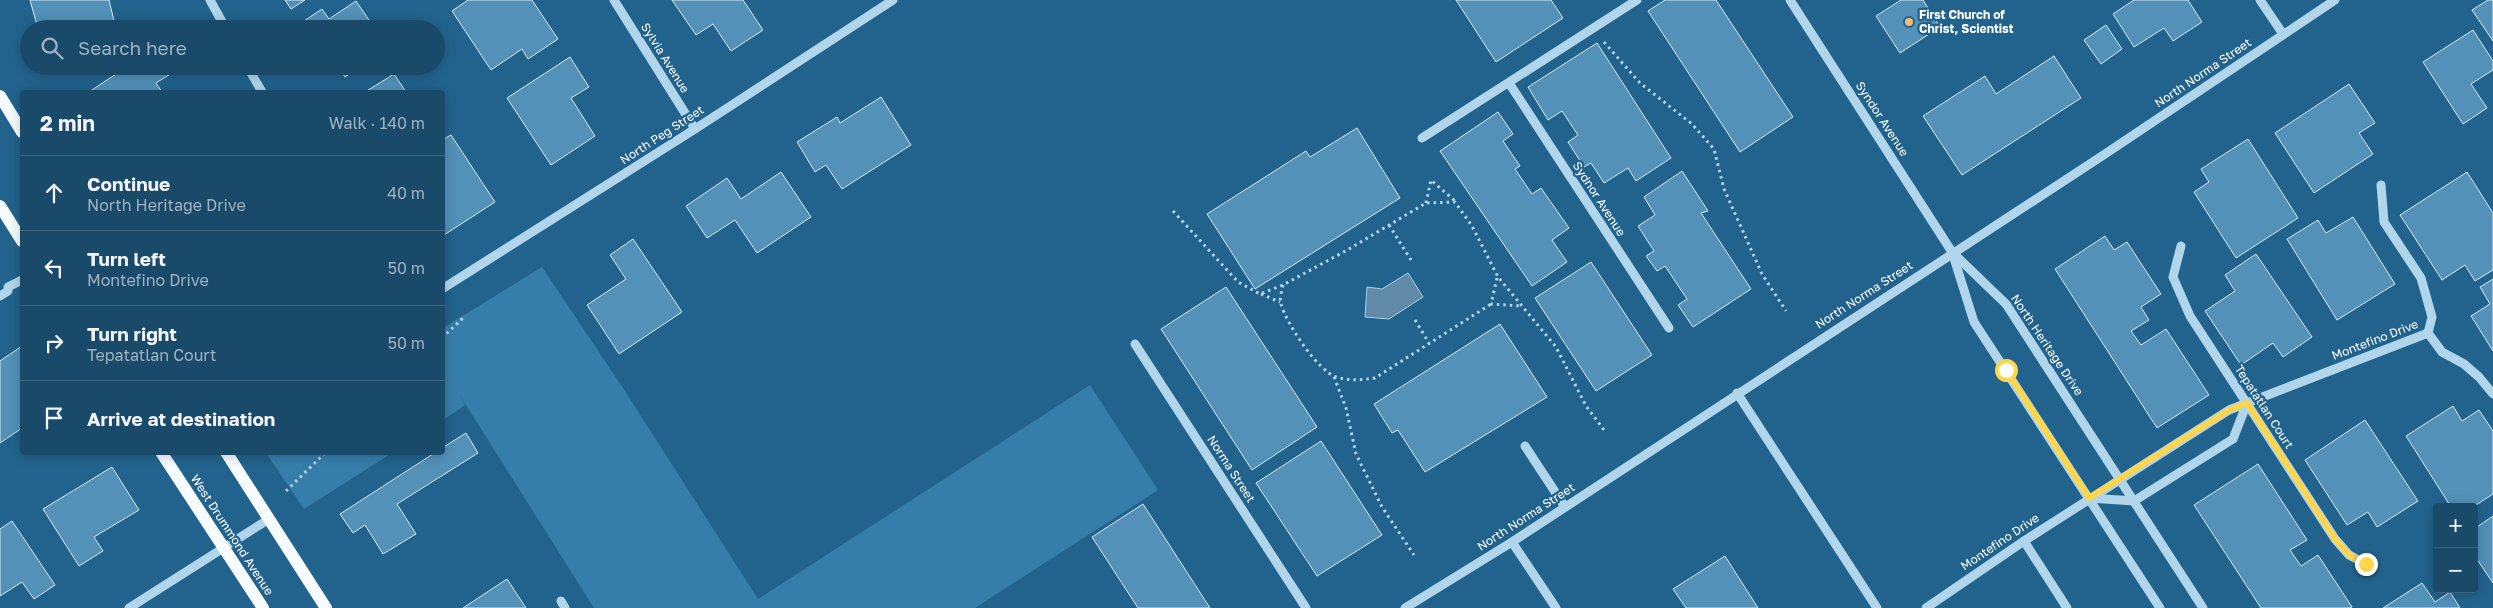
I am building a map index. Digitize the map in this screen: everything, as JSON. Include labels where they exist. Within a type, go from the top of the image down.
[{"type":"main road","points":[[0,96],[20,129]]},
{"type":"main road","points":[[0,206],[20,238]]},
{"type":"main road","name":"West Drummond Avenue","points":[[163,455],[263,608]]},
{"type":"main road","points":[[228,455],[326,608]]},
{"type":"street","points":[[210,0],[221,20]]},
{"type":"street","name":"Sylvia Avenue","points":[[614,0],[695,129]]},
{"type":"street","name":"North Peg Street","points":[[445,287],[695,129],[893,0]]},
{"type":"street","points":[[1422,138],[1637,0]]},
{"type":"street","name":"Syndor Avenue","points":[[1790,0],[1952,252]]},
{"type":"street","points":[[2260,0],[2283,34]]},
{"type":"street","name":"North Norma Street","points":[[1406,608],[1512,542],[1952,252],[2105,154],[2335,0]]},
{"type":"street","points":[[252,75],[261,90]]},
{"type":"street","name":"Sydnor Avenue","points":[[1509,83],[1669,328]]},
{"type":"street","points":[[2381,185],[2384,222],[2421,278],[2432,317],[2428,333]]},
{"type":"street","name":"Tepatatlan Court","points":[[2181,246],[2174,277],[2190,316],[2335,539],[2349,555],[2366,564]]},
{"type":"street","points":[[1952,252],[1974,322],[2160,608]]},
{"type":"street","name":"North Heritage Drive","points":[[1952,252],[2006,304],[2203,608]]},
{"type":"street","points":[[0,296],[8,291],[8,287],[20,281]]},
{"type":"street","name":"Montefino Drive","points":[[1926,608],[2089,498],[2121,480],[2229,410],[2428,333],[2442,352],[2464,364],[2479,377],[2493,394]]},
{"type":"street","name":"Norma Street","points":[[1135,344],[1306,608]]},
{"type":"street","points":[[1737,393],[1877,608]]},
{"type":"street","points":[[2089,498],[2134,501],[2232,439],[2247,403]]},
{"type":"street","points":[[1525,446],[1565,507]]},
{"type":"street","points":[[129,608],[268,519]]},
{"type":"street","points":[[2024,541],[2067,608]]},
{"type":"street","points":[[1512,542],[1556,608]]},
{"type":"path","points":[[1592,29],[1640,83],[1692,124],[1714,149],[1724,188],[1762,274],[1786,311]]},
{"type":"path","points":[[1426,203],[1431,180],[1455,202],[1472,226],[1498,277],[1556,347],[1586,406],[1604,430]]},
{"type":"path","points":[[1260,294],[1283,285],[1426,203],[1455,202]]},
{"type":"path","points":[[1174,211],[1238,282],[1280,302]]},
{"type":"path","points":[[1389,225],[1411,260]]},
{"type":"path","points":[[1491,304],[1498,277]]},
{"type":"path","points":[[1283,285],[1280,302],[1290,326],[1305,349],[1334,377],[1346,408],[1356,454],[1382,507],[1414,555]]},
{"type":"path","points":[[1334,377],[1358,381],[1375,378],[1491,304],[1522,306]]},
{"type":"path","points":[[445,335],[463,318]]},
{"type":"path","points":[[1415,320],[1429,343]]},
{"type":"path","points":[[286,491],[323,455]]},
{"type":"shaded area","points":[[542,267],[623,388],[758,599],[1090,385],[1158,490],[975,608],[594,608],[459,394],[465,405],[445,419],[445,327]]},
{"type":"shaded area","points":[[1408,273],[1423,297],[1389,319],[1365,317],[1367,287],[1382,289]]},
{"type":"shaded area","points":[[267,455],[389,455],[304,509]]},
{"type":"building","points":[[30,0],[109,0],[114,20],[36,20]]},
{"type":"building","points":[[285,0],[305,0],[291,9]]},
{"type":"building","points":[[468,0],[532,0],[558,39],[528,59],[522,49],[491,70],[452,11]]},
{"type":"building","points":[[672,0],[743,0],[763,30],[731,51],[713,24],[696,35]]},
{"type":"building","points":[[1456,0],[1551,0],[1563,18],[1496,62]]},
{"type":"building","points":[[1665,0],[1716,0],[1793,117],[1740,152],[1648,11]]},
{"type":"building","points":[[1901,0],[1923,0],[1940,27],[1900,53],[1876,16]]},
{"type":"building","points":[[2134,0],[2188,0],[2202,22],[2173,41],[2164,28],[2134,47],[2113,14]]},
{"type":"building","points":[[2488,0],[2493,0],[2493,41],[2472,10]]},
{"type":"building","points":[[356,1],[369,20],[306,20],[322,9],[329,19]]},
{"type":"building","points":[[2106,25],[2122,49],[2101,64],[2084,40]]},
{"type":"building","points":[[2473,30],[2493,61],[2493,70],[2471,84],[2487,108],[2463,124],[2423,62]]},
{"type":"building","points":[[1597,43],[1671,158],[1636,181],[1628,168],[1604,183],[1591,163],[1584,167],[1568,142],[1578,135],[1562,111],[1548,120],[1528,87]]},
{"type":"building","points":[[2054,56],[2081,98],[1962,175],[1923,116],[1985,76],[1996,94]]},
{"type":"building","points":[[570,57],[589,87],[571,98],[595,136],[551,165],[507,98]]},
{"type":"building","points":[[114,75],[169,75],[156,83],[161,90],[92,90]]},
{"type":"building","points":[[395,75],[405,90],[368,90]]},
{"type":"building","points":[[2349,84],[2375,123],[2359,133],[2373,154],[2314,193],[2275,133]]},
{"type":"building","points":[[881,97],[911,145],[842,189],[826,165],[815,172],[797,142],[837,117],[840,123]]},
{"type":"building","points":[[1498,112],[1513,134],[1503,141],[1520,166],[1515,169],[1532,194],[1541,188],[1569,228],[1552,240],[1567,262],[1532,286],[1440,151]]},
{"type":"building","points":[[1357,128],[1400,198],[1255,289],[1207,214],[1306,151],[1310,157]]},
{"type":"building","points":[[451,135],[495,202],[445,234],[445,138]]},
{"type":"building","points":[[2248,139],[2298,218],[2236,258],[2194,192],[2209,182],[2201,169]]},
{"type":"building","points":[[1682,171],[1708,211],[1701,213],[1751,289],[1693,327],[1678,305],[1687,299],[1665,266],[1657,271],[1646,256],[1654,251],[1638,226],[1655,215],[1644,197]]},
{"type":"building","points":[[781,172],[811,217],[757,253],[735,220],[707,238],[686,206],[727,178],[741,199]]},
{"type":"building","points":[[2467,172],[2493,213],[2493,270],[2475,281],[2465,265],[2442,280],[2400,215]]},
{"type":"building","points":[[2353,217],[2395,284],[2337,320],[2287,239],[2318,220],[2326,233]]},
{"type":"building","points":[[2105,236],[2114,250],[2127,242],[2161,294],[2141,307],[2149,320],[2131,331],[2141,345],[2166,329],[2209,395],[2157,428],[2055,269]]},
{"type":"building","points":[[633,239],[682,312],[619,354],[587,305],[626,279],[610,255]]},
{"type":"building","points":[[2256,254],[2312,337],[2283,357],[2273,343],[2241,365],[2205,311],[2235,291],[2225,275]]},
{"type":"building","points":[[1591,262],[1652,355],[1596,391],[1535,298]]},
{"type":"building","points":[[2493,279],[2493,351],[2471,316],[2490,304],[2480,287]]},
{"type":"building","points":[[1226,287],[1317,427],[1252,470],[1161,329]]},
{"type":"building","points":[[1500,324],[1547,397],[1425,472],[1398,430],[1392,433],[1374,404]]},
{"type":"building","points":[[20,347],[20,429],[0,443],[0,361]]},
{"type":"building","points":[[2453,406],[2462,421],[2479,410],[2493,431],[2493,494],[2478,504],[2448,503],[2406,436]]},
{"type":"building","points":[[2365,420],[2418,501],[2377,527],[2368,512],[2347,525],[2305,460]]},
{"type":"building","points":[[466,433],[478,453],[397,504],[416,534],[383,554],[365,525],[353,533],[340,514],[431,455],[445,455],[445,446]]},
{"type":"building","points":[[1321,441],[1382,535],[1317,576],[1256,483]]},
{"type":"building","points":[[2258,464],[2307,540],[2290,550],[2301,566],[2318,555],[2352,607],[2261,608],[2194,505]]},
{"type":"building","points":[[112,467],[139,510],[94,537],[103,551],[79,566],[43,509]]},
{"type":"building","points":[[1143,504],[1210,608],[1138,608],[1092,537]]},
{"type":"building","points":[[2493,516],[2493,583],[2478,561],[2478,526]]},
{"type":"building","points":[[12,521],[55,585],[34,599],[22,582],[0,596],[0,529]]},
{"type":"building","points":[[1725,556],[1758,608],[1686,608],[1673,589]]},
{"type":"building","points":[[507,579],[526,608],[463,608]]},
{"type":"building","points":[[2422,583],[2435,602],[2451,593],[2460,608],[2383,608]]},
{"type":"place","name":"First Church of Christ, Scientist","points":[[1909,22]]},
{"type":"route","points":[[2006,370],[2089,498],[2121,480],[2229,410],[2247,403],[2335,539],[2349,555],[2366,564]]}]
